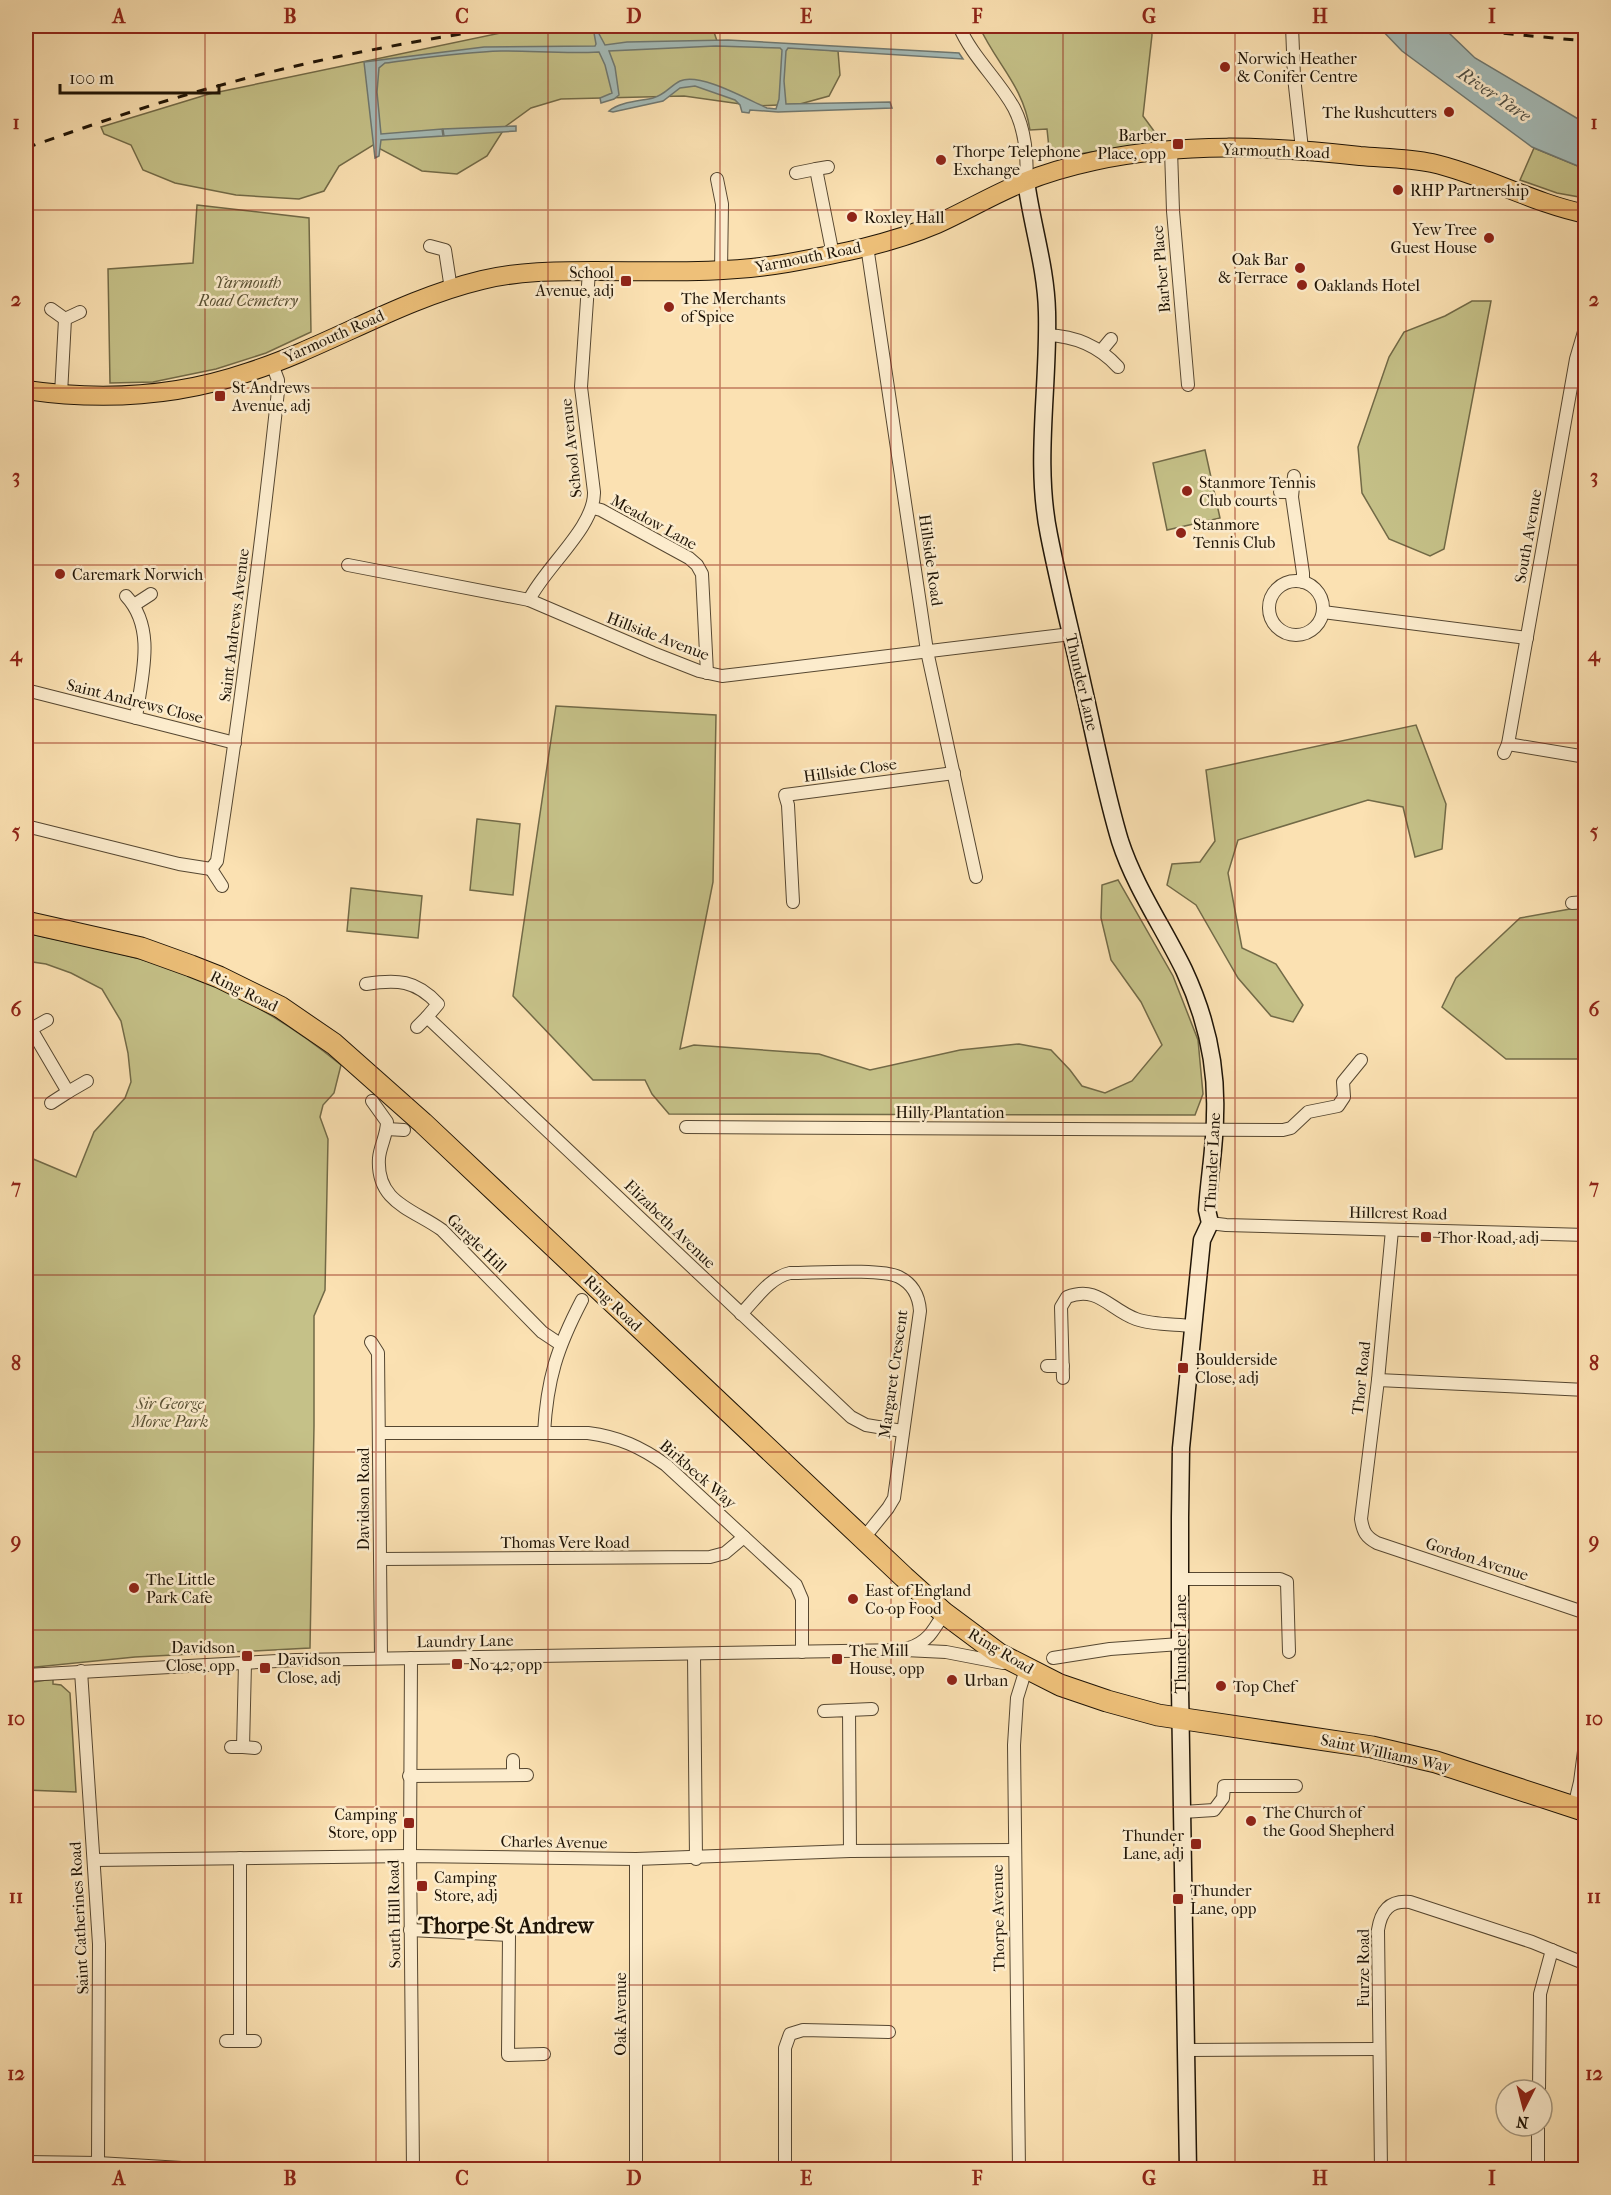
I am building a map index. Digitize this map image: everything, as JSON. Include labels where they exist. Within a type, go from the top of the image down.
[{"type":"highway","name":"Ring Road","points":[[26,922],[141,948],[219,977],[280,1007],[334,1044],[440,1138],[944,1613],[999,1654],[1026,1669],[1107,1701],[1158,1715],[1181,1718]]},
{"type":"highway","name":"Saint Williams Way","points":[[1181,1718],[1372,1747],[1436,1762],[1580,1809]]},
{"type":"main road","name":"Yarmouth Road","points":[[26,390],[104,397],[162,393],[228,379],[272,364],[383,314],[484,279],[555,271],[721,271],[833,255],[934,225],[1026,181],[1092,162],[1171,150],[1250,147],[1302,149],[1428,162],[1455,169],[1532,199],[1586,214]]},
{"type":"street","points":[[959,26],[980,62],[1015,111],[1026,150],[1026,181]]},
{"type":"street","points":[[1292,26],[1294,77],[1302,149]]},
{"type":"street","name":"Barber Place","points":[[1171,150],[1173,211],[1188,385]]},
{"type":"street","points":[[796,173],[822,168],[833,255]]},
{"type":"street","points":[[717,179],[722,204],[721,271]]},
{"type":"street","name":"Thunder Lane","points":[[1026,181],[1046,290],[1047,335],[1042,480],[1048,534],[1121,844],[1140,887],[1184,970],[1204,1024],[1215,1090],[1215,1130],[1207,1210],[1210,1223],[1202,1240],[1181,1448],[1180,1644],[1188,2169]]},
{"type":"street","points":[[430,246],[446,246],[451,289]]},
{"type":"street","name":"Hillside Road","points":[[867,246],[927,651],[976,877]]},
{"type":"street","name":"School Avenue","points":[[529,600],[538,584],[585,523],[593,508],[594,492],[581,387],[589,271]]},
{"type":"street","points":[[51,309],[66,319]]},
{"type":"street","points":[[66,319],[80,312]]},
{"type":"street","points":[[61,394],[66,319]]},
{"type":"street","name":"South Avenue","points":[[1586,325],[1576,359],[1506,749],[1586,757]]},
{"type":"street","points":[[1047,335],[1060,335],[1081,340],[1101,351],[1118,367]]},
{"type":"street","points":[[1101,351],[1111,339]]},
{"type":"street","name":"Saint Andrews Avenue","points":[[211,869],[217,861],[235,743],[278,391],[278,380],[272,364]]},
{"type":"street","points":[[1294,476],[1286,492],[1303,573],[1302,582]]},
{"type":"street","name":"Meadow Lane","points":[[593,508],[641,532],[697,565],[702,574],[707,673]]},
{"type":"street","name":"Hillside Avenue","points":[[348,565],[529,600],[621,640],[707,673],[728,676],[1071,634]]},
{"type":"street","points":[[1291,581],[1302,582],[1310,585],[1318,593],[1323,612],[1314,628],[1294,635],[1285,633],[1272,621],[1269,600],[1281,585],[1291,581]]},
{"type":"street","points":[[136,718],[145,640],[143,624],[130,600],[151,594]]},
{"type":"street","points":[[1323,612],[1527,638]]},
{"type":"street","name":"Saint Andrews Close","points":[[26,690],[235,743]]},
{"type":"street","name":"Hillside Close","points":[[793,902],[788,805],[785,795],[954,773]]},
{"type":"street","points":[[26,826],[190,867],[211,869],[222,886]]},
{"type":"street","points":[[1572,903],[1586,902]]},
{"type":"street","points":[[366,984],[405,982],[426,991],[438,1004],[417,1027]]},
{"type":"street","name":"Elizabeth Avenue","points":[[427,1017],[858,1422],[902,1431]]},
{"type":"street","points":[[47,1020],[28,1030],[68,1092]]},
{"type":"street","name":"Hilly Plantation","points":[[686,1128],[1282,1130],[1291,1128],[1308,1112],[1338,1106],[1344,1097],[1343,1082],[1359,1067]]},
{"type":"street","points":[[51,1103],[87,1081]]},
{"type":"street","points":[[372,1101],[387,1122],[387,1129],[404,1130]]},
{"type":"street","name":"Gargle Hill","points":[[387,1129],[379,1158],[380,1172],[385,1188],[393,1199],[405,1209],[442,1230],[542,1332],[560,1344]]},
{"type":"street","name":"Hillcrest Road","points":[[1210,1223],[1226,1226],[1586,1235]]},
{"type":"street","name":"Thor Road","points":[[1362,1529],[1361,1519],[1378,1380],[1392,1230]]},
{"type":"street","name":"Margaret Crescent","points":[[741,1314],[773,1281],[790,1273],[890,1274],[907,1283],[916,1292],[920,1311],[894,1498],[863,1539]]},
{"type":"street","points":[[1047,1366],[1063,1372],[1061,1307],[1066,1297],[1075,1294],[1086,1292],[1095,1295],[1137,1320],[1192,1326]]},
{"type":"street","points":[[544,1433],[551,1372],[560,1344],[582,1300]]},
{"type":"street","name":"Davidson Road","points":[[371,1342],[378,1353],[381,1658]]},
{"type":"street","points":[[1378,1380],[1586,1390]]},
{"type":"street","name":"Birkbeck Way","points":[[380,1433],[588,1433],[627,1441],[648,1451],[790,1579],[800,1591],[802,1652]]},
{"type":"street","name":"Gordon Avenue","points":[[1362,1529],[1368,1538],[1377,1544],[1586,1612]]},
{"type":"street","name":"Thomas Vere Road","points":[[380,1559],[710,1557],[725,1553],[744,1538]]},
{"type":"street","points":[[1180,1579],[1280,1579],[1287,1582],[1289,1652]]},
{"type":"street","name":"Laundry Lane","points":[[905,1650],[928,1639],[944,1613]]},
{"type":"street","points":[[1053,1658],[1110,1649],[1180,1644]]},
{"type":"street","name":"Laundry Lane","points":[[26,1676],[81,1671],[381,1658],[905,1650],[967,1655],[1026,1669]]},
{"type":"street","points":[[694,1655],[696,1858]]},
{"type":"street","name":"South Hill Road","points":[[411,1658],[409,1776],[413,2169]]},
{"type":"street","points":[[243,1747],[245,1663]]},
{"type":"street","name":"Thorpe Avenue","points":[[1019,2169],[1014,1850],[1015,1733],[1017,1698],[1026,1669]]},
{"type":"street","name":"Saint Catherines Road","points":[[81,1671],[94,1860],[99,1977],[98,2163]]},
{"type":"street","points":[[824,1711],[872,1709]]},
{"type":"street","points":[[849,1710],[850,1851]]},
{"type":"street","points":[[1580,1809],[1580,1782],[1586,1736]]},
{"type":"street","points":[[513,1760],[513,1775]]},
{"type":"street","points":[[409,1776],[527,1775]]},
{"type":"street","points":[[1183,1812],[1214,1810],[1223,1798],[1224,1786],[1296,1786]]},
{"type":"street","name":"Charles Avenue","points":[[94,1860],[410,1856],[636,1859],[850,1851],[1014,1850]]},
{"type":"street","points":[[240,1858],[240,2041]]},
{"type":"street","name":"Oak Avenue","points":[[636,1859],[636,2169]]},
{"type":"street","name":"Furze Road","points":[[1381,2169],[1378,1930],[1382,1913],[1394,1903],[1410,1902],[1552,1950],[1586,1964]]},
{"type":"street","points":[[410,1930],[509,1935],[508,2055],[544,2055]]},
{"type":"street","points":[[1539,2078],[1540,1994],[1552,1950]]},
{"type":"street","points":[[785,2169],[785,2048],[790,2034],[803,2030],[889,2032]]},
{"type":"street","points":[[226,2041],[255,2041]]},
{"type":"street","points":[[1186,2050],[1380,2049]]},
{"type":"street","points":[[1538,2138],[1538,2169]]},
{"type":"street","points":[[26,2162],[215,2169]]},
{"type":"green space","points":[[712,26],[717,41],[838,51],[840,75],[829,96],[800,104],[755,106],[684,96],[561,99],[531,108],[506,126],[487,156],[457,174],[422,171],[373,145],[339,166],[324,191],[299,199],[236,195],[175,183],[143,170],[131,145],[104,134],[101,127],[209,94],[524,28]]},
{"type":"green space","points":[[979,26],[1146,26],[1151,28],[1143,116],[1162,142],[1050,158],[1047,129],[1030,130],[1022,100]]},
{"type":"green space","points":[[1534,148],[1585,169],[1585,198],[1557,193],[1520,180]]},
{"type":"green space","name":"Yarmouth Road Cemetery","points":[[197,205],[309,218],[311,332],[266,353],[216,369],[153,382],[110,383],[108,269],[193,263]]},
{"type":"green space","points":[[1472,301],[1491,301],[1444,549],[1430,556],[1389,539],[1362,493],[1358,447],[1389,357],[1404,332],[1445,316]]},
{"type":"green space","name":"Stanmore Tennis Club courts","points":[[1205,450],[1220,518],[1167,530],[1153,463]]},
{"type":"green space","points":[[556,706],[716,715],[713,882],[680,1049],[694,1045],[819,1054],[870,1070],[960,1050],[1019,1044],[1051,1050],[1082,1086],[1105,1093],[1132,1081],[1162,1045],[1141,1002],[1111,960],[1101,918],[1102,885],[1118,880],[1173,976],[1198,1040],[1203,1094],[1195,1115],[669,1114],[652,1094],[645,1080],[593,1080],[513,996]]},
{"type":"green space","points":[[1416,725],[1446,804],[1442,849],[1415,857],[1403,807],[1368,800],[1238,840],[1228,873],[1242,948],[1276,964],[1303,1005],[1293,1022],[1271,1016],[1238,978],[1196,905],[1167,885],[1172,864],[1200,862],[1215,841],[1206,770]]},
{"type":"green space","points":[[477,819],[520,824],[513,895],[470,890]]},
{"type":"green space","points":[[351,888],[422,896],[418,938],[347,931]]},
{"type":"green space","points":[[1585,908],[1585,1059],[1506,1059],[1442,1007],[1456,978],[1520,918]]},
{"type":"green space","name":"Sir George Morse Park","points":[[26,933],[149,962],[209,983],[268,1014],[306,1038],[341,1065],[334,1093],[323,1105],[320,1117],[328,1139],[325,1290],[314,1316],[310,1648],[135,1657],[26,1668],[26,1156],[76,1177],[94,1132],[125,1098],[131,1082],[121,1021],[102,989],[71,973],[46,964],[26,961]]},
{"type":"green space","points":[[53,1679],[53,1684],[61,1685],[70,1693],[76,1792],[26,1790],[26,1683]]},
{"type":"water","name":"River Yare","points":[[1378,26],[1444,26],[1475,58],[1585,123],[1585,169],[1532,147],[1402,51]]},
{"type":"water","points":[[597,30],[605,45],[627,42],[728,40],[959,53],[963,59],[788,48],[784,81],[786,104],[890,102],[892,108],[778,112],[750,110],[749,113],[742,112],[735,100],[695,86],[680,88],[663,101],[609,111],[624,104],[657,97],[680,81],[689,79],[711,83],[767,108],[776,109],[779,99],[782,50],[780,48],[716,46],[609,51],[615,67],[619,95],[601,103],[600,98],[612,93],[599,52],[487,52],[385,63],[379,68],[377,92],[381,134],[442,129],[443,136],[381,140],[379,156],[375,158],[364,62],[484,47],[595,46],[594,33]]},
{"type":"water","points":[[516,126],[516,131],[444,136],[443,129]]},
{"type":"waterway","points":[[1345,27],[1368,26]]},
{"type":"railway","points":[[26,148],[149,106],[295,66],[510,26]]},
{"type":"railway","points":[[1424,26],[1586,41]]},
{"type":"place","name":"Norwich Heather & Conifer Centre","points":[[1225,67]]},
{"type":"place","name":"The Rushcutters","points":[[1449,112]]},
{"type":"place","name":"Barber Place, opp","points":[[1178,144]]},
{"type":"place","name":"Thorpe Telephone Exchange","points":[[941,160]]},
{"type":"place","name":"RHP Partnership","points":[[1398,190]]},
{"type":"place","name":"Roxley Hall","points":[[852,217]]},
{"type":"place","name":"Yew Tree Guest House","points":[[1489,238]]},
{"type":"place","name":"Oak Bar & Terrace","points":[[1300,268]]},
{"type":"place","name":"School Avenue, adj","points":[[626,281]]},
{"type":"place","name":"Oaklands Hotel","points":[[1302,285]]},
{"type":"place","name":"The Merchants of Spice","points":[[669,307]]},
{"type":"place","name":"St Andrews Avenue, adj","points":[[220,396]]},
{"type":"place","name":"Stanmore Tennis Club courts","points":[[1187,491]]},
{"type":"place","name":"Stanmore Tennis Club","points":[[1181,533]]},
{"type":"place","name":"Caremark Norwich","points":[[60,574]]},
{"type":"place","name":"Thor Road, adj","points":[[1426,1237]]},
{"type":"place","name":"Boulderside Close, adj","points":[[1183,1368]]},
{"type":"place","name":"The Little Park Cafe","points":[[134,1588]]},
{"type":"place","name":"East of England Co-op Food","points":[[853,1599]]},
{"type":"place","name":"Davidson Close, opp","points":[[247,1656]]},
{"type":"place","name":"The Mill House, opp","points":[[837,1659]]},
{"type":"place","name":"No 42, opp","points":[[457,1664]]},
{"type":"place","name":"Davidson Close, adj","points":[[265,1668]]},
{"type":"place","name":"Urban","points":[[952,1680]]},
{"type":"place","name":"Top Chef","points":[[1221,1686]]},
{"type":"place","name":"The Church of the Good Shepherd","points":[[1251,1821]]},
{"type":"place","name":"Camping Store, opp","points":[[409,1823]]},
{"type":"place","name":"Thunder Lane, adj","points":[[1196,1844]]},
{"type":"place","name":"Camping Store, adj","points":[[422,1886]]},
{"type":"place","name":"Thunder Lane, opp","points":[[1178,1899]]},
{"type":"district","name":"Thorpe St Andrew","points":[[506,1926]]}]
